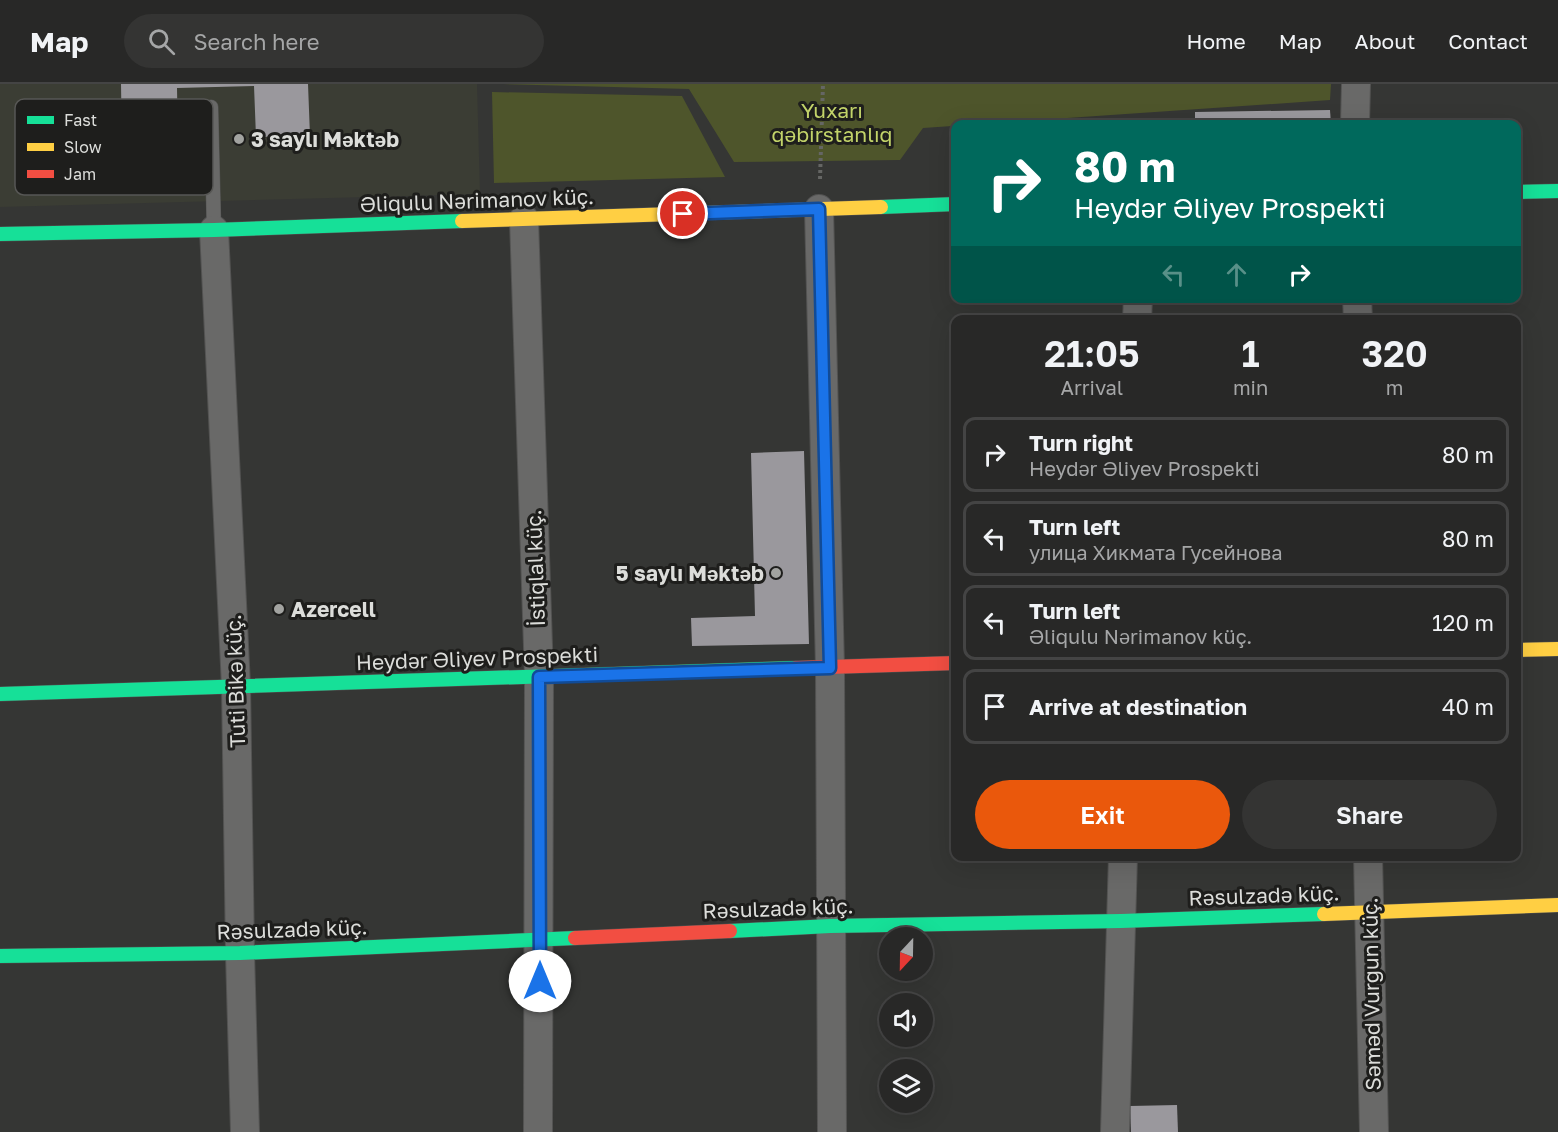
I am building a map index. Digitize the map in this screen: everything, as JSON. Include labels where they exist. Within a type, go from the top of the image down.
[{"type":"street","points":[[1355,120],[1356,84]]},
{"type":"street","points":[[1521,192],[1558,191]]},
{"type":"street","name":"Əliqulu Nərimanov küç.","points":[[0,234],[213,230],[951,204]]},
{"type":"street","points":[[819,209],[830,668],[832,1132]]},
{"type":"street","name":"İstiqlal küç.","points":[[524,219],[539,677],[538,1132]]},
{"type":"street","name":"Tuti Bikə küç.","points":[[213,230],[236,686],[245,1132]]},
{"type":"street","points":[[1521,650],[1558,649]]},
{"type":"street","name":"Heydər Əliyev Prospekti","points":[[0,694],[951,663]]},
{"type":"street","points":[[1115,1132],[1123,861]]},
{"type":"street","name":"Səməd Vurğun küç.","points":[[1368,861],[1374,1132]]},
{"type":"street","name":"Rəsulzadə küç.","points":[[0,956],[240,953],[830,926],[1121,921],[1558,905]]},
{"type":"lane","points":[[213,195],[213,230]]},
{"type":"path","points":[[819,209],[823,84]]},
{"type":"shaded area","name":"3 saylı Məktəb","points":[[0,84],[477,84],[480,194],[0,207]]},
{"type":"green space","name":"Yuxarı qəbirstanlıq","points":[[503,84],[1331,84],[1330,100],[1039,120],[951,120],[951,126],[923,128],[900,160],[734,162],[689,89]]},
{"type":"green space","points":[[492,92],[682,96],[725,177],[494,183]]},
{"type":"building","points":[[121,84],[308,84],[310,136],[256,137],[254,86],[177,88],[177,99],[121,99]]},
{"type":"building","points":[[1330,110],[1331,120],[1195,120],[1195,112]]},
{"type":"building","points":[[804,451],[809,644],[692,646],[691,618],[755,616],[751,453]]},
{"type":"building","points":[[1177,1105],[1178,1132],[1131,1132],[1130,1106]]},
{"type":"traffic: fast","points":[[1521,192],[1558,191]]},
{"type":"traffic: fast","points":[[881,207],[951,204]]},
{"type":"traffic: fast","points":[[0,234],[214,230],[462,221]]},
{"type":"traffic: fast","points":[[0,694],[796,668]]},
{"type":"traffic: fast","points":[[730,931],[830,926],[1121,921],[1324,914]]},
{"type":"traffic: fast","points":[[0,956],[240,953],[575,938]]},
{"type":"traffic: slow","points":[[462,221],[881,207]]},
{"type":"traffic: slow","points":[[1521,650],[1558,649]]},
{"type":"traffic: slow","points":[[1324,914],[1558,905]]},
{"type":"traffic: jam","points":[[796,668],[951,663]]},
{"type":"traffic: jam","points":[[575,938],[730,931]]},
{"type":"place","name":"3 saylı Məktəb","points":[[239,139]]},
{"type":"place","name":"5 saylı Məktəb","points":[[776,573]]},
{"type":"place","name":"Azercell","points":[[279,609]]},
{"type":"route","points":[[540,981],[539,677],[830,668],[819,209],[683,214]]}]
